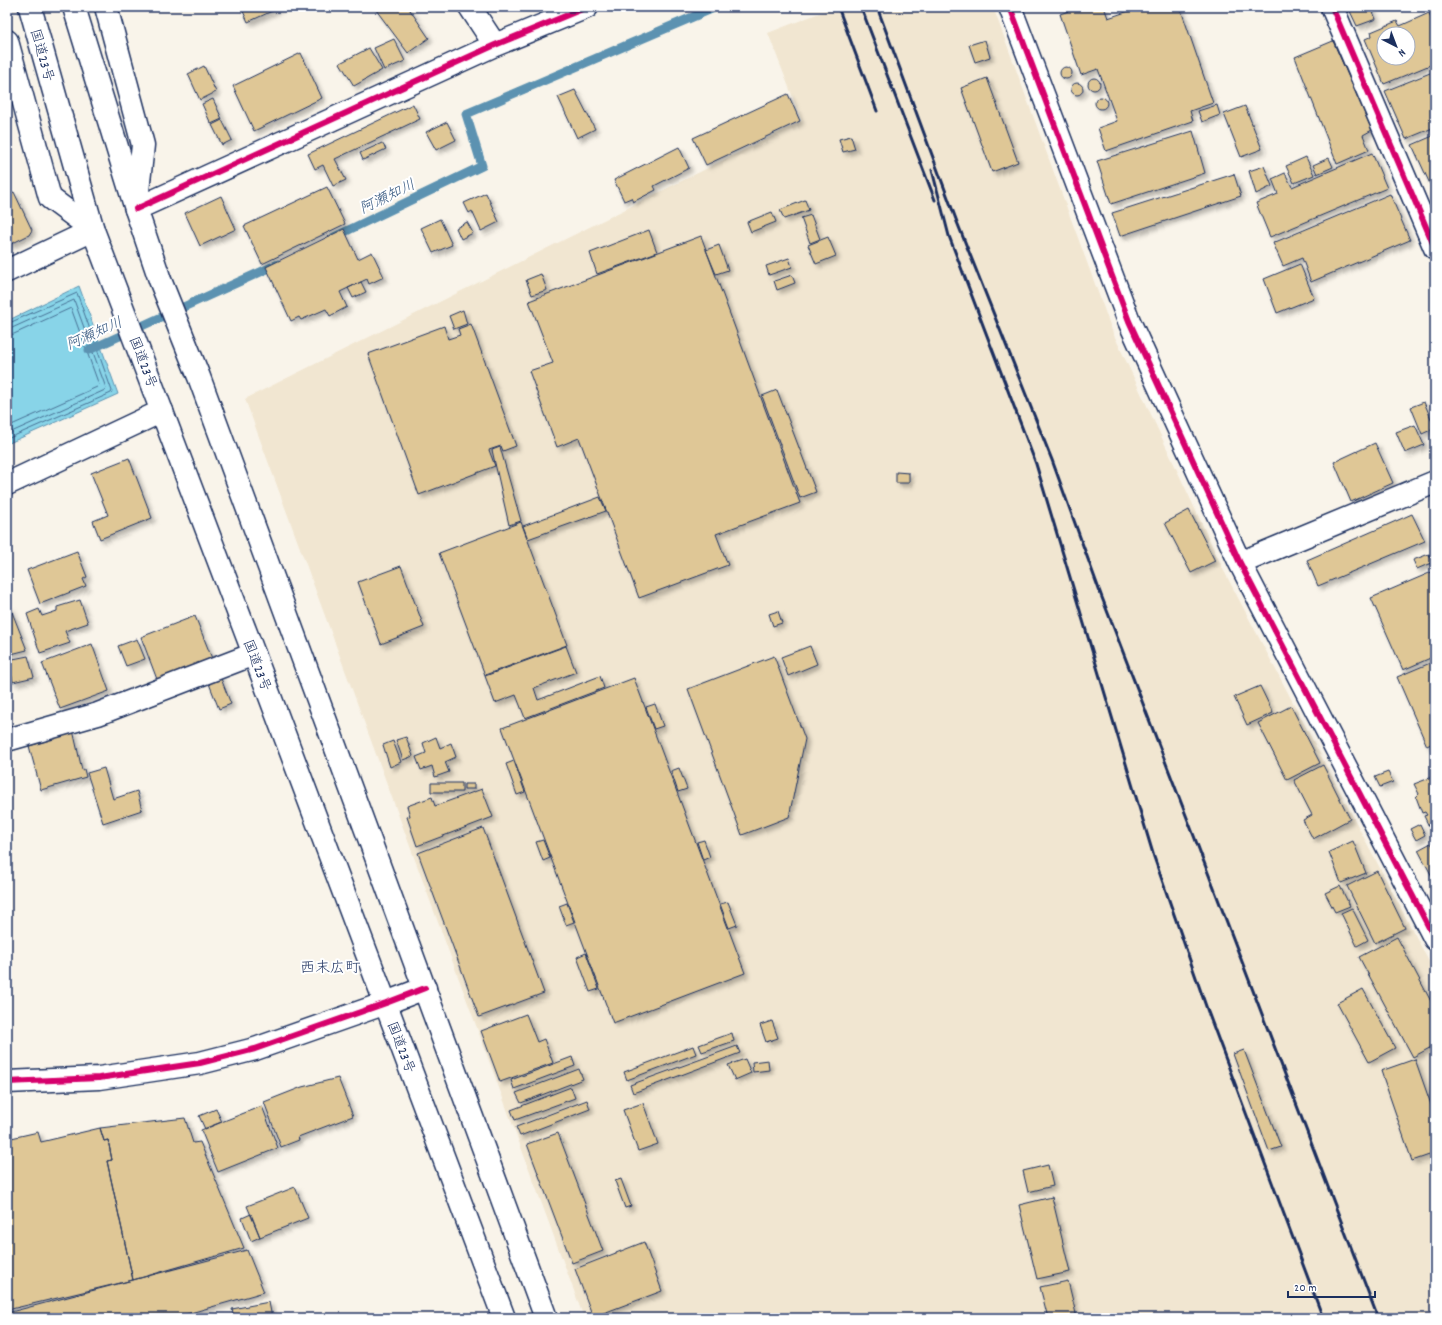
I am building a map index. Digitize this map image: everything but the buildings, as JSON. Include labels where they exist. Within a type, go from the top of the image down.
[{"type":"main road","name":"国道23号","points":[[30,7],[95,236],[386,1003],[501,1317]]},
{"type":"main road","points":[[74,7],[136,208],[160,280],[199,377],[546,1318]]},
{"type":"main road","points":[[106,7],[143,145],[136,208]]},
{"type":"main road","points":[[470,7],[496,45]]},
{"type":"main road","points":[[136,208],[496,45],[587,7]]},
{"type":"main road","points":[[1332,7],[1429,220],[1435,248]]},
{"type":"main road","points":[[1012,8],[1129,320],[1240,563],[1435,939]]},
{"type":"main road","points":[[7,41],[50,198],[95,236],[7,271]]},
{"type":"main road","points":[[7,484],[162,411]]},
{"type":"main road","points":[[1240,563],[1435,482]]},
{"type":"main road","points":[[7,740],[98,714],[254,654]]},
{"type":"main road","points":[[7,1082],[99,1078],[200,1063],[255,1049],[386,1003],[424,988]]},
{"type":"shaded area","points":[[835,7],[993,7],[1113,333],[1224,571],[1435,973],[1435,1318],[584,1318],[245,399],[802,121],[768,33]]},
{"type":"water","points":[[79,286],[118,394],[7,444],[7,321]]},
{"type":"waterway","name":"阿瀬知川","points":[[334,237],[482,166],[466,114],[716,7]]},
{"type":"waterway","name":"阿瀬知川","points":[[89,350],[278,264]]},
{"type":"railway","points":[[838,7],[877,111]]},
{"type":"railway","points":[[861,7],[935,200]]},
{"type":"railway","points":[[877,7],[957,222],[1052,460],[1101,595],[1378,1318]]},
{"type":"railway","points":[[932,170],[949,236],[1036,464],[1154,857],[1208,1012],[1323,1318]]},
{"type":"cycle path","points":[[136,209],[495,45],[587,7]]},
{"type":"cycle path","points":[[1010,7],[1129,321],[1240,563],[1435,939]]},
{"type":"cycle path","points":[[1332,7],[1435,248]]},
{"type":"cycle path","points":[[7,1082],[99,1078],[200,1063],[255,1049],[425,988]]},
{"type":"district","name":"西末広町","points":[[330,967]]}]
